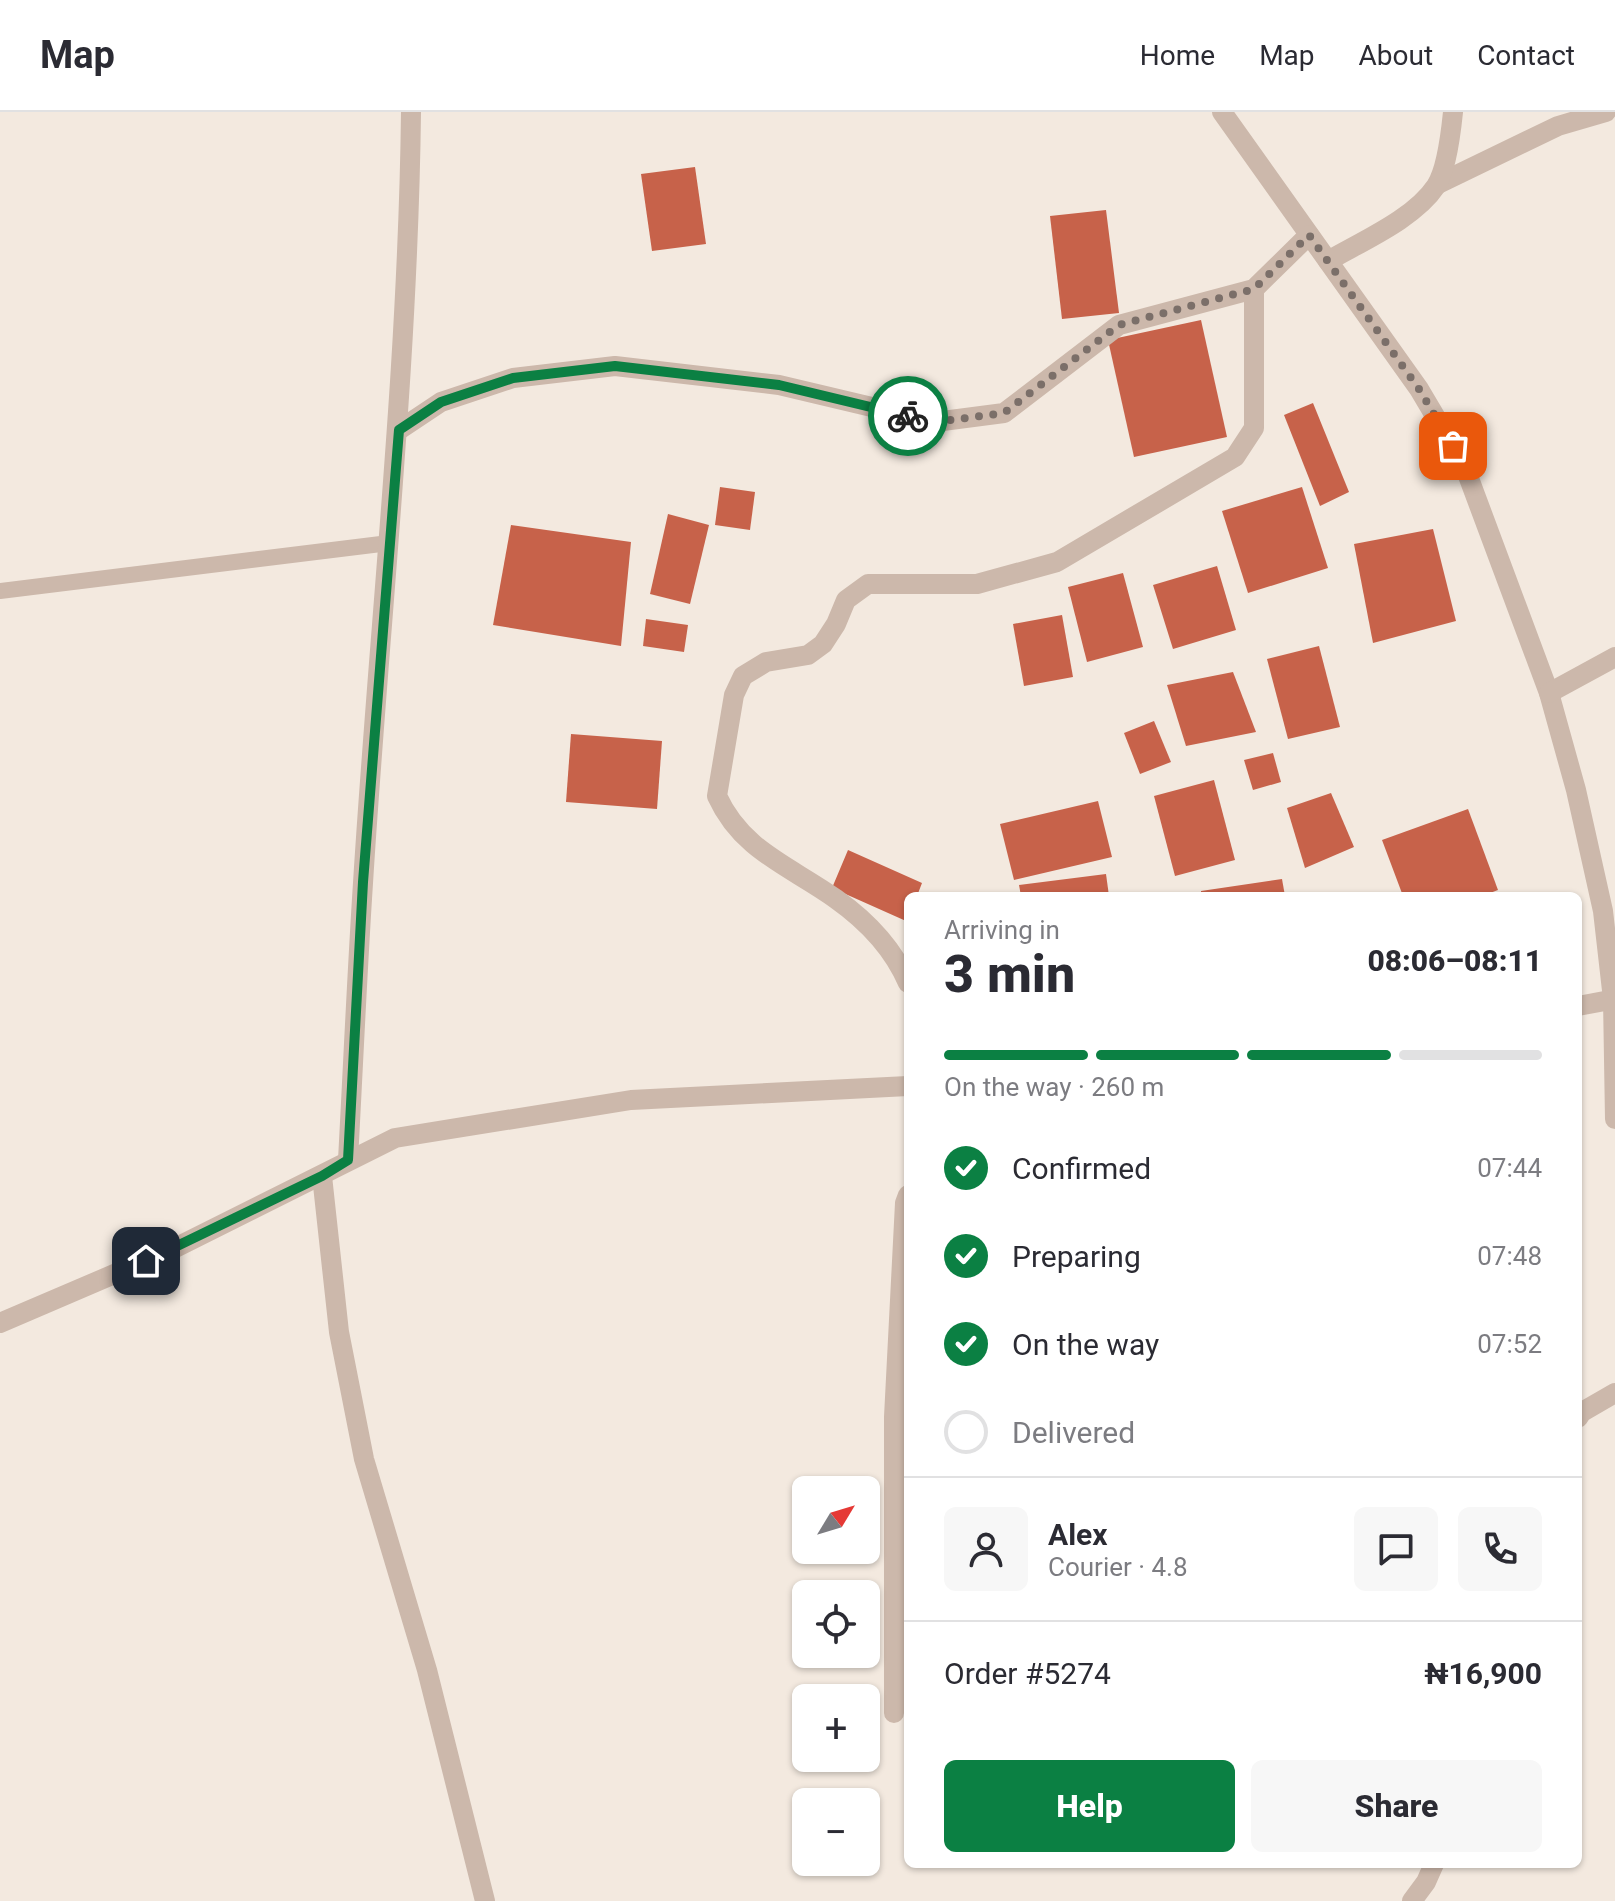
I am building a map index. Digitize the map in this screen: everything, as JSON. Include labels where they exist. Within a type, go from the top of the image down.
[{"type":"street","points":[[348,1160],[363,882],[399,430],[411,112]]},
{"type":"street","points":[[1222,112],[1419,389],[1464,465],[1549,693],[1576,790],[1603,911],[1614,999],[1615,1119]]},
{"type":"street","points":[[1438,184],[1451,135],[1453,112]]},
{"type":"street","points":[[1328,261],[1413,210],[1438,184],[1558,126],[1606,112]]},
{"type":"street","points":[[399,430],[441,402],[513,378],[615,366],[779,385],[935,422],[1004,413],[1119,325],[1254,289],[1309,235]]},
{"type":"street","points":[[904,974],[899,962],[874,930],[837,900],[755,848],[734,826],[723,808],[717,796],[734,695],[743,676],[766,662],[808,655],[823,644],[846,600],[868,584],[977,584],[1057,562],[1235,457],[1254,428],[1254,289]]},
{"type":"street","points":[[1549,693],[1615,657]]},
{"type":"street","points":[[1582,1005],[1614,999]]},
{"type":"street","points":[[0,1323],[175,1248],[395,1138],[631,1100],[904,1086]]},
{"type":"street","points":[[322,1176],[339,1332],[364,1459],[427,1670],[485,1901]]},
{"type":"street","points":[[894,1713],[894,1417],[904,1225]]},
{"type":"street","points":[[1582,1412],[1615,1393]]},
{"type":"street","points":[[1412,1901],[1432,1868]]},
{"type":"lane","points":[[0,591],[389,543]]},
{"type":"building","points":[[695,167],[706,244],[652,251],[641,174]]},
{"type":"building","points":[[1106,210],[1119,313],[1062,319],[1050,216]]},
{"type":"building","points":[[1201,320],[1227,437],[1134,457],[1108,340]]},
{"type":"building","points":[[1313,403],[1349,492],[1320,506],[1284,415]]},
{"type":"building","points":[[720,487],[755,492],[750,530],[715,525]]},
{"type":"building","points":[[1302,487],[1328,568],[1248,593],[1222,511]]},
{"type":"building","points":[[668,514],[709,525],[690,604],[650,594]]},
{"type":"building","points":[[511,525],[631,542],[621,646],[493,625]]},
{"type":"building","points":[[1433,529],[1456,621],[1373,643],[1354,544]]},
{"type":"building","points":[[1217,566],[1236,630],[1173,649],[1153,585]]},
{"type":"building","points":[[1123,573],[1143,647],[1087,662],[1068,587]]},
{"type":"building","points":[[1062,615],[1073,677],[1024,686],[1013,624]]},
{"type":"building","points":[[646,619],[688,625],[684,652],[643,646]]},
{"type":"building","points":[[1319,646],[1340,727],[1288,739],[1267,659]]},
{"type":"building","points":[[1233,672],[1256,732],[1186,746],[1167,685]]},
{"type":"building","points":[[1154,721],[1171,762],[1140,774],[1124,733]]},
{"type":"building","points":[[571,734],[662,741],[657,809],[566,802]]},
{"type":"building","points":[[1273,753],[1281,782],[1253,790],[1244,760]]},
{"type":"building","points":[[1214,780],[1235,860],[1175,876],[1154,796]]},
{"type":"building","points":[[1331,793],[1354,847],[1305,868],[1287,808]]},
{"type":"building","points":[[1098,801],[1112,857],[1014,880],[1000,824]]},
{"type":"building","points":[[1468,809],[1498,890],[1402,892],[1382,840]]},
{"type":"building","points":[[848,850],[922,883],[919,892],[904,892],[904,920],[832,888]]},
{"type":"building","points":[[1106,874],[1108,892],[1020,892],[1019,885]]},
{"type":"building","points":[[1282,879],[1284,892],[1201,892]]},
{"type":"way so far","points":[[908,416],[935,422],[1004,413],[1119,325],[1254,289],[1309,235],[1419,389],[1453,446]]},
{"type":"route","points":[[146,1261],[322,1176],[348,1160],[363,882],[399,430],[441,402],[513,378],[615,366],[779,385],[908,416]]}]
